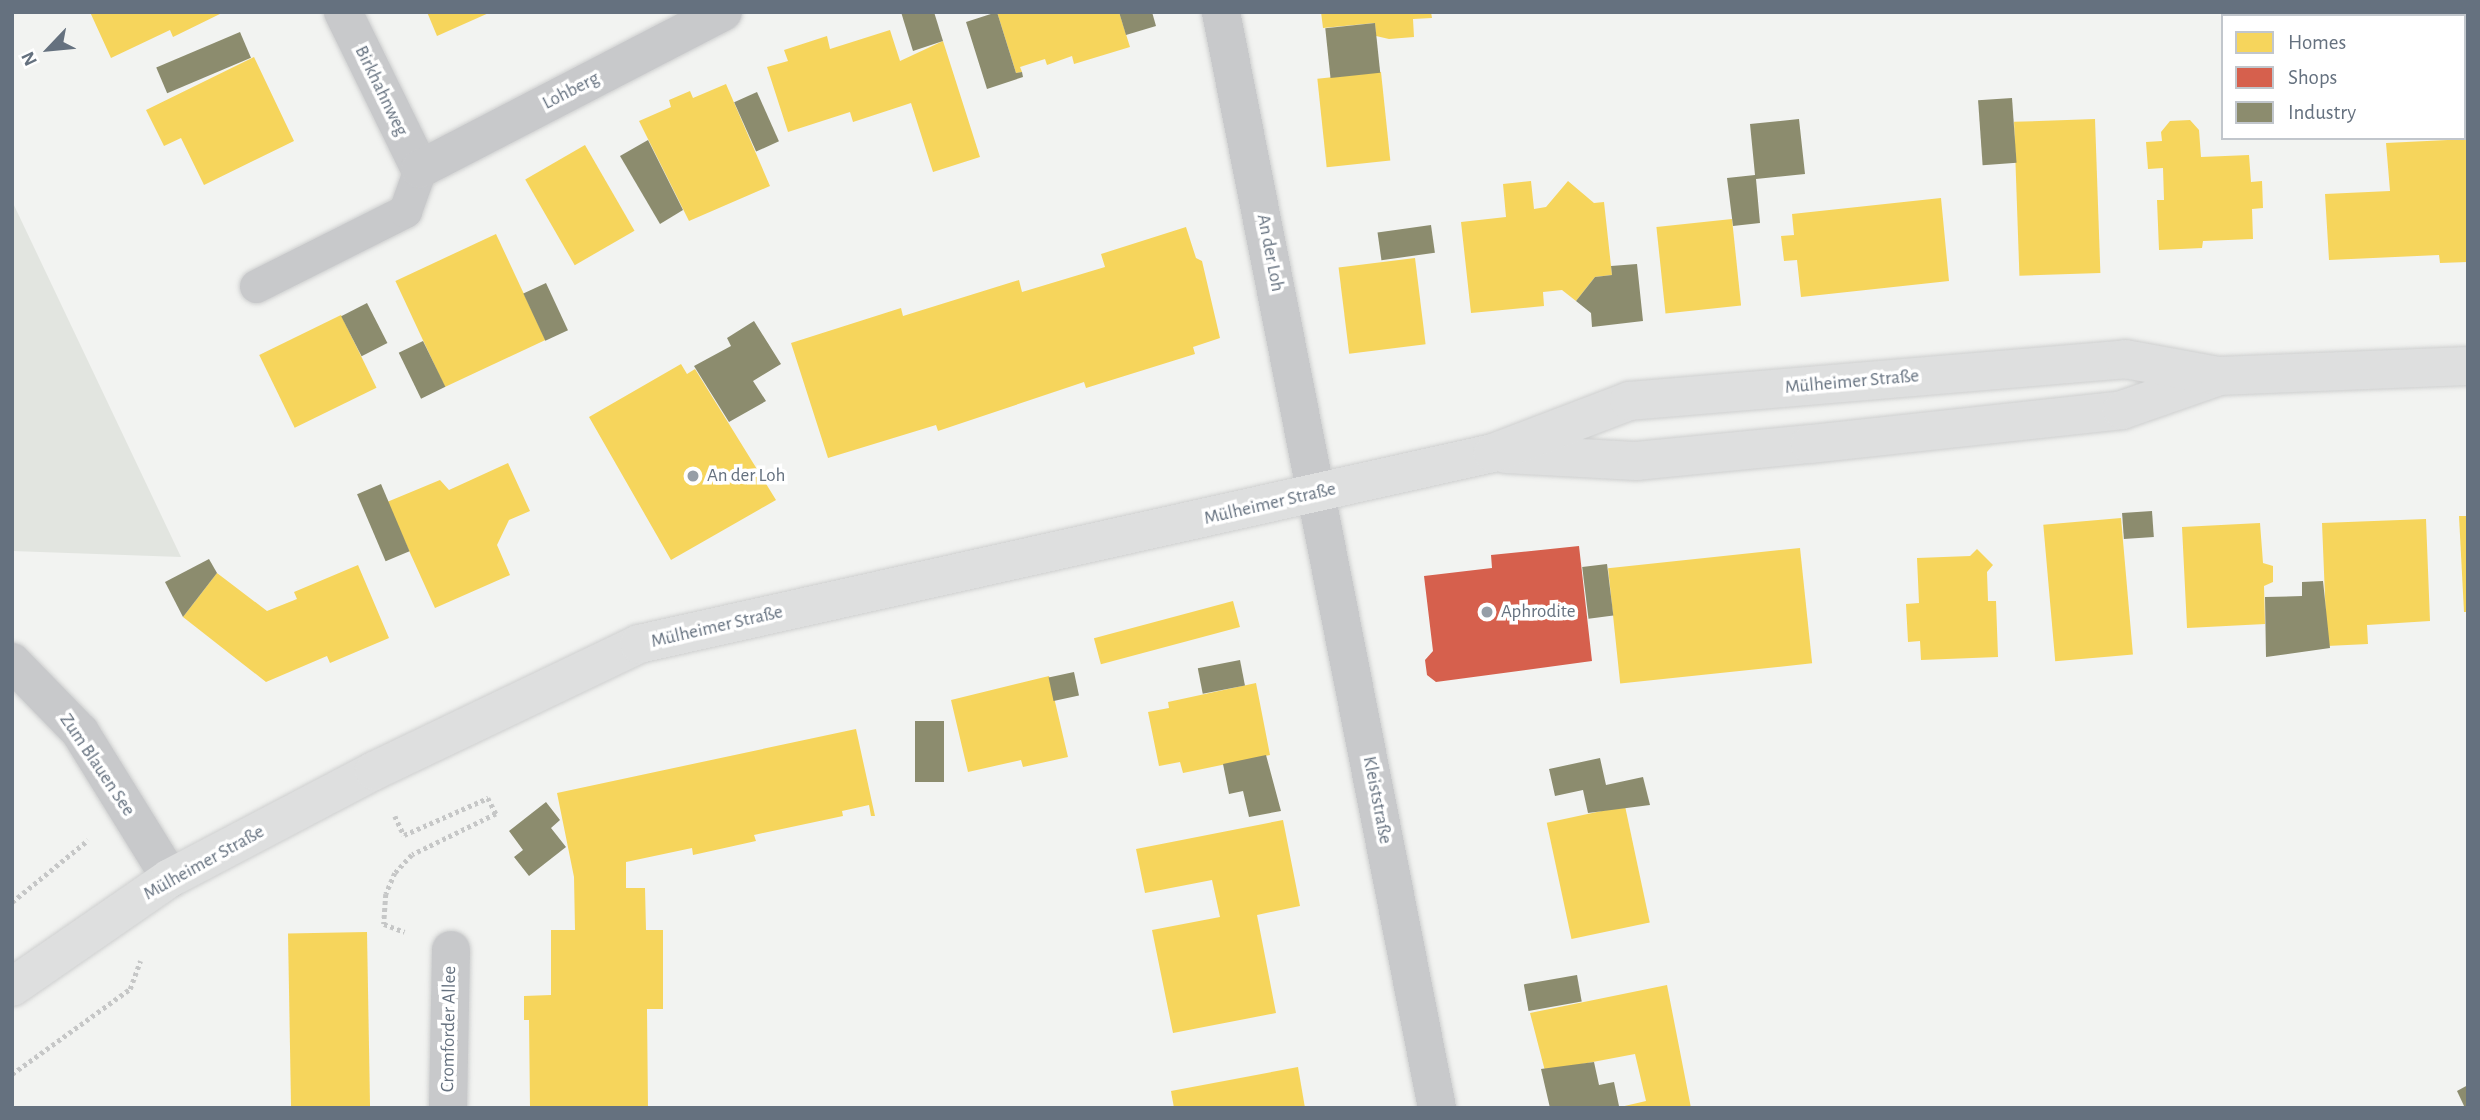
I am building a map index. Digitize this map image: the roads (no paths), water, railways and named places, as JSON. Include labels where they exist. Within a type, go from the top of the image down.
[{"type":"main road","name":"Mülheimer Straße","points":[[12,987],[170,878],[374,771],[639,644],[1493,453],[1629,401],[2125,359],[2219,376],[2468,366]]},
{"type":"main road","name":"Mülheimer Straße","points":[[1493,453],[1636,461],[1823,443],[2122,410],[2219,376]]},
{"type":"street","name":"Birkhahnweg","points":[[343,12],[420,169]]},
{"type":"street","name":"Lohberg","points":[[420,169],[723,12]]},
{"type":"street","name":"An der Loh","points":[[1221,12],[1317,493]]},
{"type":"street","name":"Kleiststraße","points":[[1317,493],[1437,1108]]},
{"type":"street","name":"Zum Blauen See","points":[[12,662],[80,732],[170,878]]},
{"type":"street","name":"Cromforder Allee","points":[[448,1108],[451,950]]},
{"type":"lane","points":[[256,286],[405,211],[420,169]]},
{"type":"place","name":"An der Loh","points":[[693,476]]},
{"type":"place","name":"Aphrodite","points":[[1487,612]]}]
